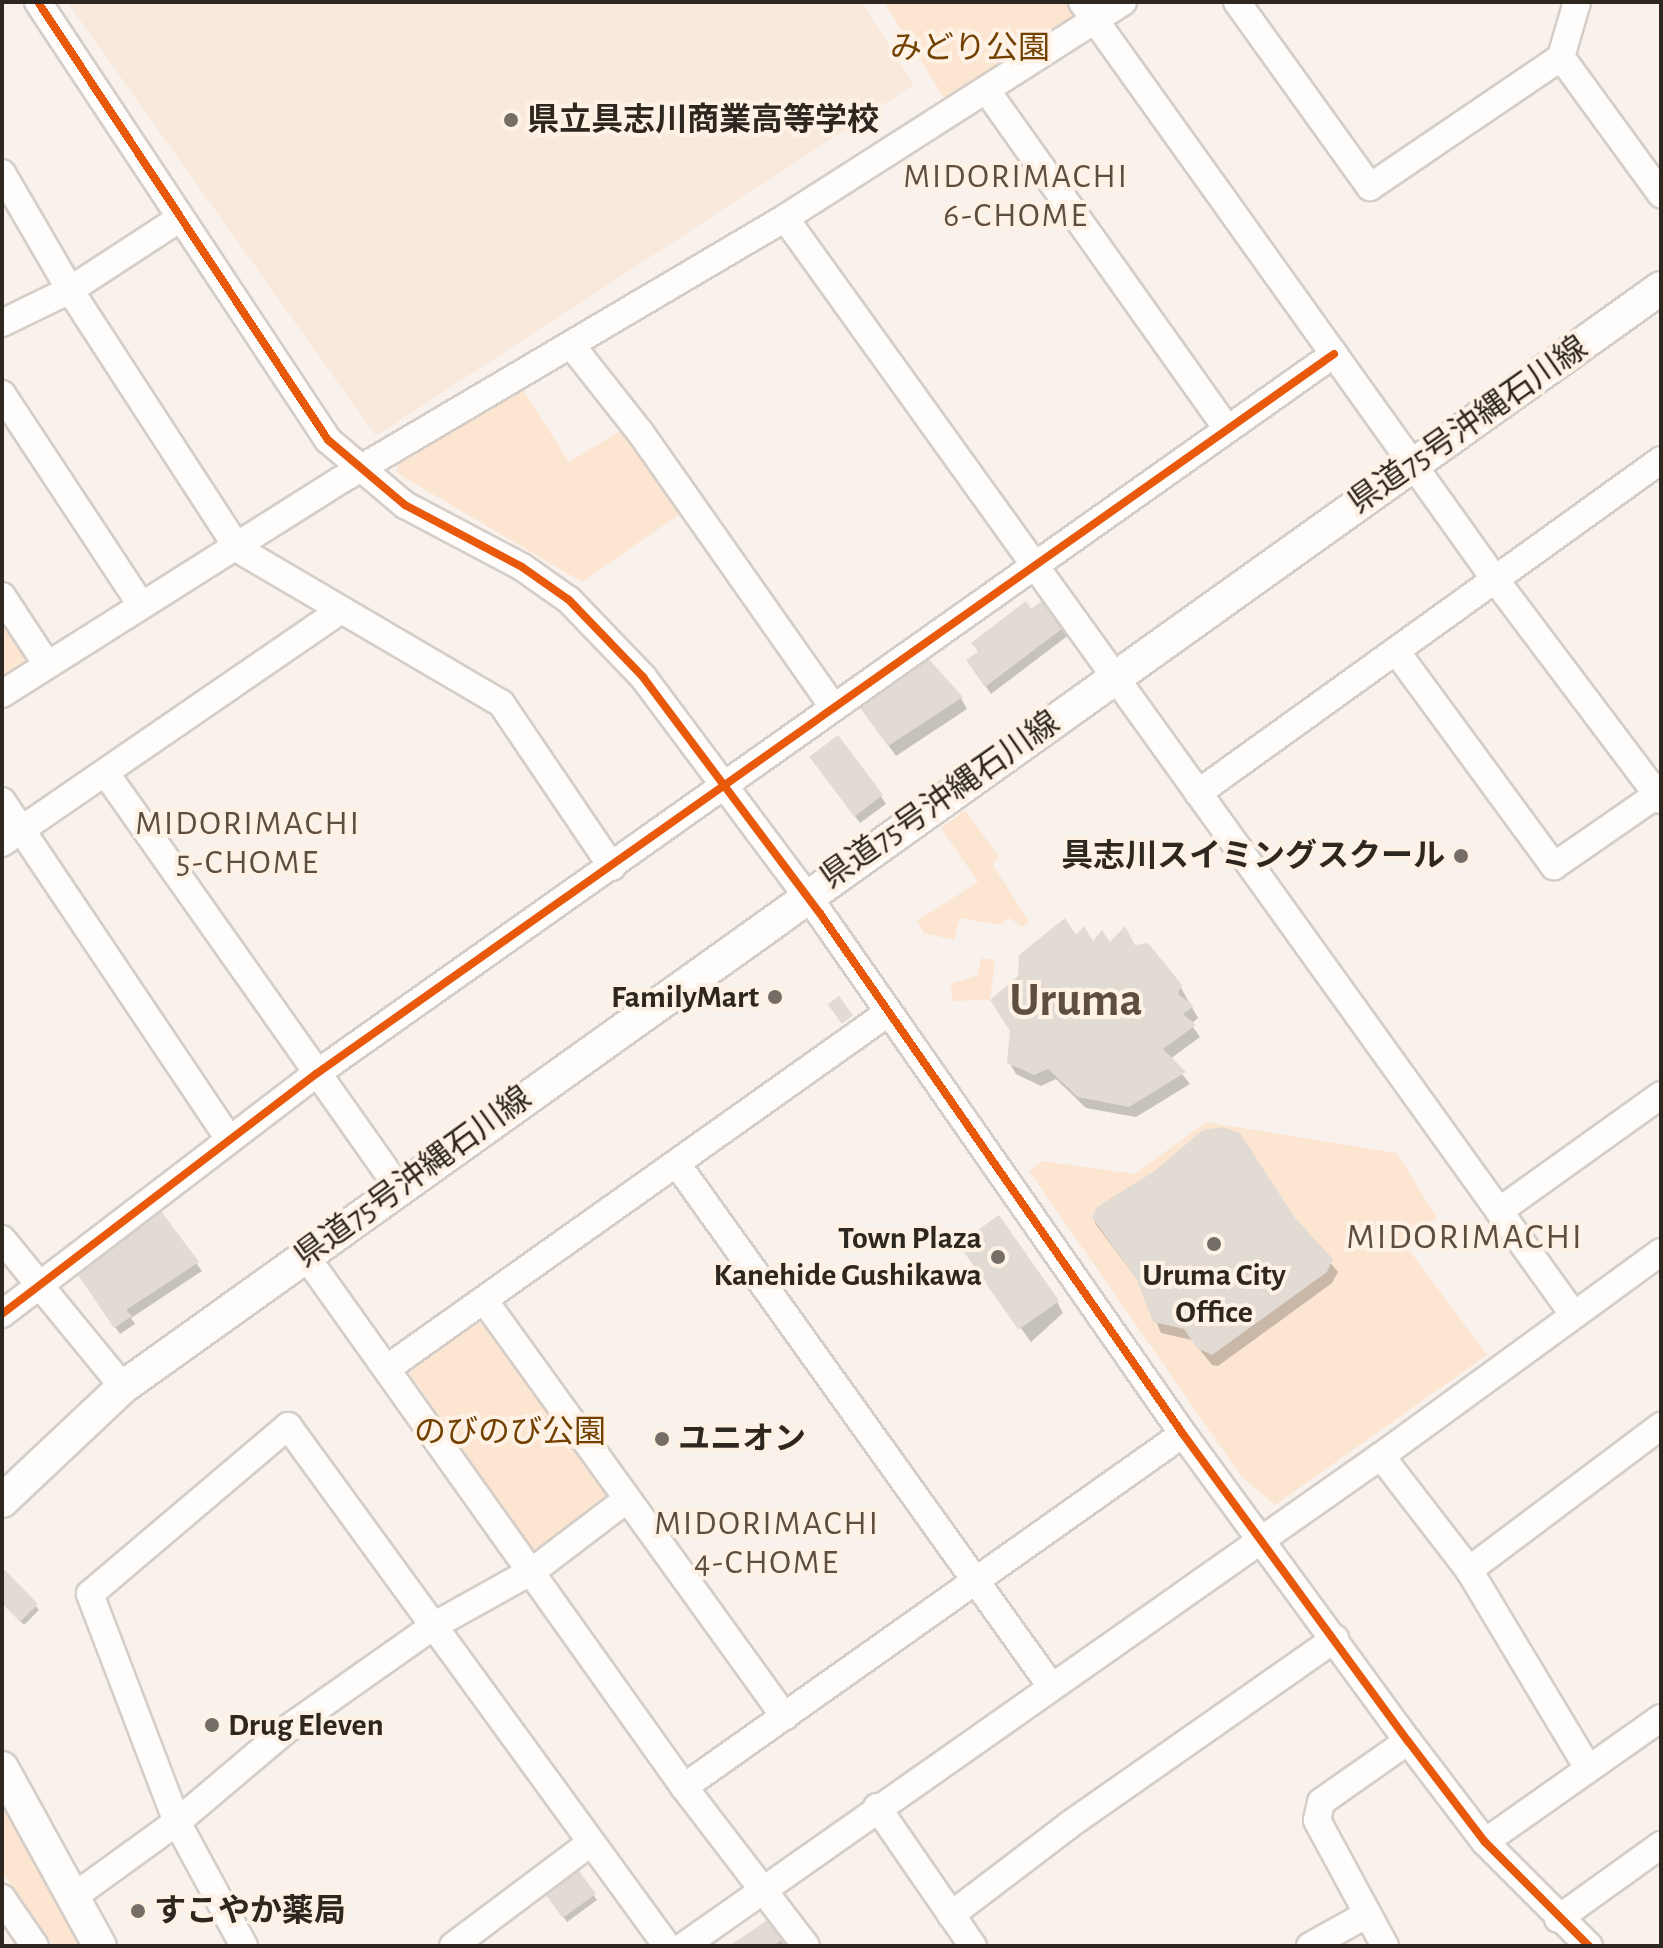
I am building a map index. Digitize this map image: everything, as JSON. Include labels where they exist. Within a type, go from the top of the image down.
[{"type":"main road","name":"県道75号沖縄石川線","points":[[2,1501],[123,1387],[806,895],[1661,288]]},
{"type":"main road","points":[[2,1768],[76,1895],[100,1946]]},
{"type":"street","points":[[38,2],[298,402],[358,470],[405,505],[522,567],[569,600],[626,656],[806,895],[1183,1434],[1408,1741],[1485,1842],[1558,1919],[1589,1946]]},
{"type":"street","points":[[2,694],[140,603],[238,549],[358,470],[785,218],[987,91],[1089,11],[1123,2]]},
{"type":"street","points":[[1237,2],[1370,187],[1561,57],[1577,2]]},
{"type":"street","points":[[1089,11],[1494,578],[1660,796],[1554,866],[1396,651]]},
{"type":"street","points":[[1561,57],[1661,194]]},
{"type":"street","points":[[987,91],[1227,429]]},
{"type":"street","points":[[2,173],[70,290],[238,549],[501,703],[612,867]]},
{"type":"street","points":[[785,218],[1574,1315]]},
{"type":"street","points":[[2,323],[70,290],[179,219]]},
{"type":"street","points":[[572,346],[640,432],[833,707]]},
{"type":"street","points":[[2,1314],[228,1137],[1334,354]]},
{"type":"street","points":[[2,394],[140,603]]},
{"type":"street","points":[[1198,793],[1661,460]]},
{"type":"street","points":[[2,596],[46,663]]},
{"type":"street","points":[[12,836],[107,775],[341,610]]},
{"type":"street","points":[[107,775],[398,1187]]},
{"type":"street","points":[[2,801],[12,836],[228,1137]]},
{"type":"street","points":[[389,1367],[889,1012]]},
{"type":"street","points":[[1499,1211],[1661,1095]]},
{"type":"street","points":[[677,1164],[1051,1686]]},
{"type":"street","points":[[2,1239],[37,1287],[123,1387]]},
{"type":"street","points":[[684,1946],[877,1807],[1381,1456],[1661,1252]]},
{"type":"street","points":[[305,1255],[534,1570],[684,1787],[806,1946]]},
{"type":"street","points":[[484,1300],[785,1717]]},
{"type":"street","points":[[244,1946],[177,1822],[90,1594],[288,1426],[667,1946]]},
{"type":"street","points":[[1469,1570],[1661,1426]]},
{"type":"street","points":[[684,1787],[979,1582],[1183,1434]]},
{"type":"street","points":[[1381,1456],[1469,1570],[1587,1766]]},
{"type":"street","points":[[76,1895],[177,1822],[286,1730],[435,1625],[534,1570],[626,1500]]},
{"type":"street","points":[[951,1915],[1069,1825],[1335,1639]]},
{"type":"street","points":[[1485,1842],[1587,1766],[1661,1718]]},
{"type":"street","points":[[1385,1946],[1364,1916],[1317,1820],[1321,1802],[1408,1741]]},
{"type":"street","points":[[877,1807],[973,1946]]},
{"type":"street","points":[[453,1946],[590,1843]]},
{"type":"street","points":[[1558,1919],[1661,1845]]},
{"type":"street","points":[[2,1898],[35,1946]]},
{"type":"street","points":[[1310,1946],[1364,1916]]},
{"type":"shaded area","points":[[67,2],[862,2],[914,85],[376,436]]},
{"type":"green space","name":"みどり公園","points":[[884,2],[1082,2],[1095,21],[950,107]]},
{"type":"green space","points":[[522,388],[569,462],[625,428],[684,511],[582,582],[397,473],[400,455]]},
{"type":"green space","points":[[2,596],[46,663],[2,694]]},
{"type":"green space","points":[[965,810],[999,857],[993,865],[1029,922],[1022,927],[1009,918],[999,925],[960,918],[954,940],[924,933],[917,921],[978,882],[941,828]]},
{"type":"green space","points":[[981,958],[995,960],[990,1000],[952,1001],[951,984],[978,975]]},
{"type":"green space","points":[[1206,1122],[1397,1153],[1437,1218],[1404,1243],[1487,1355],[1275,1505],[1241,1476],[1029,1171],[1042,1161],[1135,1174]]},
{"type":"green space","name":"のびのび公園","points":[[478,1316],[491,1321],[609,1489],[604,1503],[534,1552],[410,1374],[412,1363]]},
{"type":"green space","points":[[2,1795],[82,1946],[54,1946],[2,1872]]},
{"type":"building","points":[[1051,594],[1071,622],[985,687],[966,660],[979,651],[971,643],[1026,601],[1031,609]]},
{"type":"building","points":[[925,655],[963,697],[888,746],[858,705]]},
{"type":"building","points":[[838,735],[883,795],[854,817],[809,757]]},
{"type":"building","points":[[1065,918],[1076,935],[1084,926],[1093,941],[1102,930],[1110,942],[1125,926],[1135,945],[1148,943],[1182,985],[1178,994],[1194,1006],[1183,1014],[1196,1025],[1163,1049],[1186,1072],[1129,1107],[1078,1097],[1048,1069],[1034,1075],[1007,1063],[1010,1031],[990,1000],[1018,976],[1019,955]]},
{"type":"building","points":[[839,996],[853,1015],[842,1024],[828,1004]]},
{"type":"building","name":"Uruma City Office","points":[[1223,1127],[1240,1133],[1295,1218],[1333,1259],[1327,1272],[1212,1355],[1197,1348],[1184,1329],[1153,1322],[1137,1280],[1092,1217],[1097,1207],[1153,1172],[1203,1130]]},
{"type":"building","points":[[158,1207],[199,1262],[126,1310],[132,1316],[114,1328],[70,1263]]},
{"type":"building","points":[[999,1215],[1059,1301],[1018,1330],[958,1244]]},
{"type":"building","points":[[2,1567],[38,1604],[20,1622],[2,1603]]},
{"type":"building","points":[[577,1868],[596,1894],[563,1918],[544,1892]]},
{"type":"building","points":[[769,1919],[783,1939],[773,1946],[729,1946]]},
{"type":"cycle path","points":[[38,2],[328,440],[405,505],[522,567],[569,600],[643,677],[819,912],[1183,1434],[1408,1741],[1485,1842],[1589,1946]]},
{"type":"cycle path","points":[[2,1314],[316,1074],[1334,354]]},
{"type":"place","name":"県立具志川商業高等学校","points":[[511,120]]},
{"type":"place","name":"具志川スイミングスクール","points":[[1461,856]]},
{"type":"place","name":"FamilyMart","points":[[775,997]]},
{"type":"place","name":"Uruma City Office","points":[[1214,1244]]},
{"type":"place","name":"Town Plaza Kanehide Gushikawa","points":[[998,1257]]},
{"type":"place","name":"ユニオン","points":[[662,1439]]},
{"type":"place","name":"Drug Eleven","points":[[212,1725]]},
{"type":"place","name":"すこやか薬局","points":[[138,1911]]},
{"type":"district","name":"MIDORIMACHI 6-CHOME","points":[[1016,196]]},
{"type":"district","name":"MIDORIMACHI 5-CHOME","points":[[248,844]]},
{"type":"district","name":"Uruma","points":[[1076,1002]]},
{"type":"district","name":"MIDORIMACHI","points":[[1465,1238]]},
{"type":"district","name":"MIDORIMACHI 4-CHOME","points":[[767,1544]]}]
